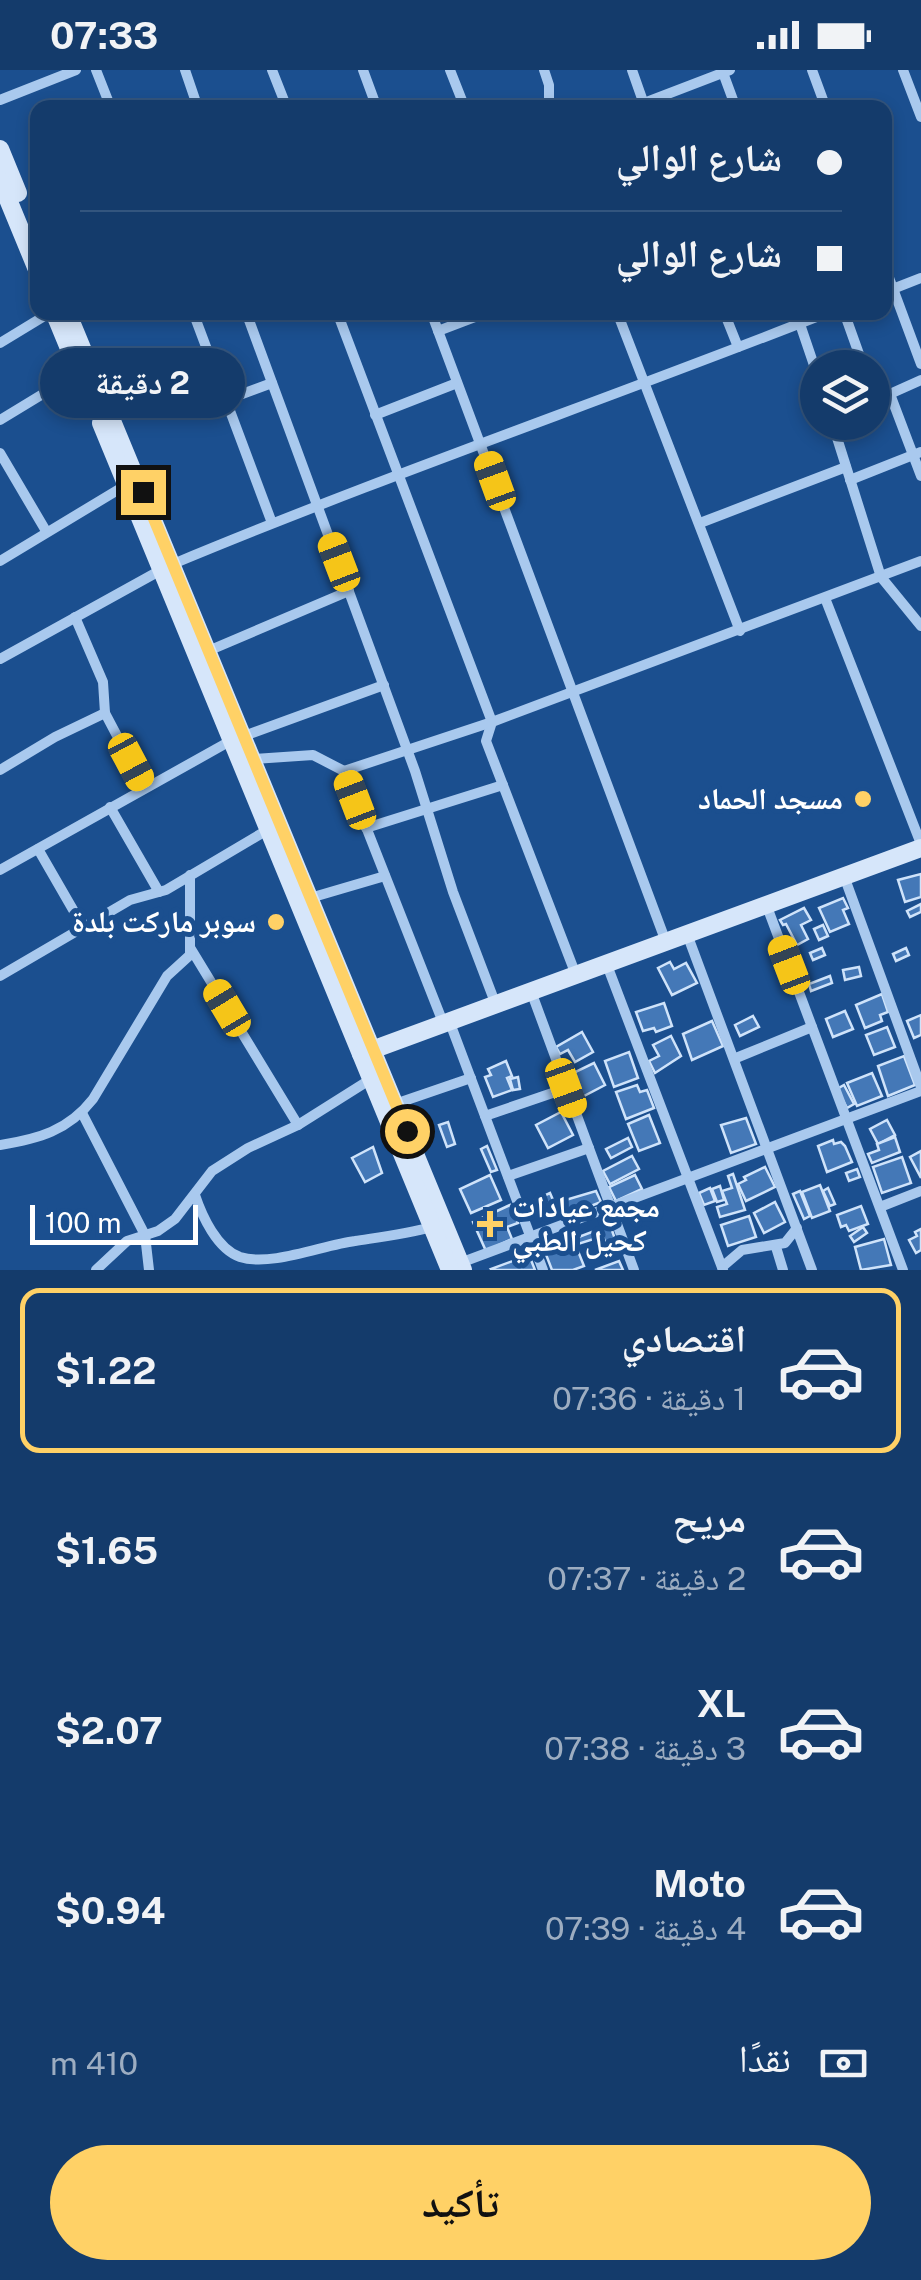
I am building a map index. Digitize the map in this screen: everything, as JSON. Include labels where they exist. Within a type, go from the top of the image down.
[{"type":"street","points":[[0,100],[76,70]]},
{"type":"street","points":[[96,70],[108,100]]},
{"type":"street","points":[[186,70],[195,100]]},
{"type":"street","points":[[272,70],[283,100]]},
{"type":"street","points":[[362,70],[374,100]]},
{"type":"street","points":[[450,70],[462,100]]},
{"type":"street","points":[[544,70],[549,100]]},
{"type":"street","points":[[632,70],[643,100]]},
{"type":"street","points":[[812,70],[823,100]]},
{"type":"street","points":[[903,70],[921,117]]},
{"type":"street","points":[[657,100],[725,71],[734,100]]},
{"type":"street","points":[[0,149],[30,220]]},
{"type":"street","points":[[0,180],[30,253]]},
{"type":"street","points":[[892,289],[921,278]]},
{"type":"street","points":[[892,297],[921,364]]},
{"type":"street","points":[[0,343],[52,320]]},
{"type":"street","points":[[64,320],[80,372],[126,485],[208,650],[268,829],[367,1052],[396,1104],[458,1268]]},
{"type":"street","points":[[65,320],[238,738],[254,759],[367,1052],[371,1079],[432,1227],[458,1268]]},
{"type":"street","points":[[196,320],[272,523]]},
{"type":"street","points":[[249,320],[384,685],[453,892],[496,1006]]},
{"type":"street","points":[[340,320],[492,722],[486,741],[577,976]]},
{"type":"street","points":[[434,320],[666,942]]},
{"type":"street","points":[[438,331],[467,320]]},
{"type":"street","points":[[620,320],[740,631]]},
{"type":"street","points":[[727,320],[738,348]]},
{"type":"street","points":[[0,659],[167,567],[317,505],[482,446],[806,320]]},
{"type":"street","points":[[847,320],[858,350]]},
{"type":"street","points":[[800,324],[809,350]]},
{"type":"street","points":[[0,420],[80,372]]},
{"type":"street","points":[[921,380],[890,394],[917,454],[921,476]]},
{"type":"street","points":[[226,400],[272,383]]},
{"type":"street","points":[[374,415],[457,383]]},
{"type":"street","points":[[838,440],[881,577],[921,626]]},
{"type":"street","points":[[0,453],[46,531]]},
{"type":"street","points":[[850,480],[917,454]]},
{"type":"street","points":[[700,523],[846,467]]},
{"type":"street","points":[[0,560],[126,485]]},
{"type":"street","points":[[344,771],[492,722],[921,561]]},
{"type":"street","points":[[208,650],[350,592]]},
{"type":"street","points":[[367,1052],[532,994],[921,846],[825,598]]},
{"type":"street","points":[[75,618],[103,682],[105,712],[144,787]]},
{"type":"street","points":[[0,870],[238,738],[384,685]]},
{"type":"street","points":[[0,770],[105,712]]},
{"type":"street","points":[[254,759],[312,754],[344,771],[471,1078],[543,1270]]},
{"type":"street","points":[[366,828],[503,785]]},
{"type":"street","points":[[110,807],[159,892]]},
{"type":"street","points":[[0,976],[130,900],[159,892],[268,829]]},
{"type":"street","points":[[38,850],[83,927]]},
{"type":"street","points":[[190,875],[192,949],[298,1125]]},
{"type":"street","points":[[310,898],[385,876]]},
{"type":"street","points":[[458,1268],[921,1089],[844,876]]},
{"type":"street","points":[[766,904],[903,1270]]},
{"type":"street","points":[[687,934],[812,1270]]},
{"type":"street","points":[[0,1145],[46,1137],[82,1113],[167,976],[192,949]]},
{"type":"street","points":[[607,965],[723,1268],[742,1250],[785,1243],[797,1228]]},
{"type":"street","points":[[532,994],[634,1270]]},
{"type":"street","points":[[736,1058],[812,1027]]},
{"type":"street","points":[[396,1104],[471,1078]]},
{"type":"street","points":[[96,1270],[128,1241],[175,1219],[212,1172],[371,1079]]},
{"type":"street","points":[[485,1116],[566,1088]]},
{"type":"street","points":[[82,1113],[145,1235],[149,1270]]},
{"type":"street","points":[[508,1176],[588,1148]]},
{"type":"street","points":[[880,1207],[921,1191]]},
{"type":"street","points":[[195,1195],[208,1225],[226,1248],[237,1256],[258,1259],[390,1238],[432,1227]]},
{"type":"street","points":[[776,1247],[784,1270]]},
{"type":"street","points":[[258,1259],[268,1270]]},
{"type":"building","points":[[921,874],[921,897],[905,902],[898,880]]},
{"type":"building","points":[[843,898],[849,924],[830,932],[819,908]]},
{"type":"building","points":[[921,904],[921,912],[910,917],[907,911]]},
{"type":"building","points":[[804,908],[811,920],[801,925],[808,939],[797,945],[780,920]]},
{"type":"building","points":[[823,925],[828,936],[819,940],[814,929]]},
{"type":"building","points":[[822,948],[825,955],[813,960],[810,953]]},
{"type":"building","points":[[906,948],[909,955],[896,961],[893,954]]},
{"type":"building","points":[[670,962],[674,969],[686,963],[697,983],[672,995],[658,968]]},
{"type":"building","points":[[859,967],[861,976],[845,980],[843,970]]},
{"type":"building","points":[[830,976],[832,983],[811,991],[809,984]]},
{"type":"building","points":[[882,994],[888,1012],[880,1015],[882,1021],[865,1028],[856,1005]]},
{"type":"building","points":[[664,1003],[672,1026],[656,1032],[654,1028],[643,1031],[636,1012]]},
{"type":"building","points":[[845,1011],[853,1029],[833,1037],[826,1019]]},
{"type":"building","points":[[921,1015],[921,1035],[914,1038],[907,1021]]},
{"type":"building","points":[[753,1016],[759,1027],[740,1036],[735,1025]]},
{"type":"building","points":[[712,1021],[723,1046],[692,1060],[683,1034]]},
{"type":"building","points":[[887,1027],[895,1047],[874,1055],[866,1035]]},
{"type":"building","points":[[582,1032],[593,1052],[575,1062],[568,1050],[560,1054],[556,1047]]},
{"type":"building","points":[[671,1036],[681,1056],[655,1073],[649,1061],[659,1056],[653,1045]]},
{"type":"building","points":[[629,1052],[638,1078],[614,1087],[605,1061]]},
{"type":"building","points":[[904,1056],[915,1085],[888,1096],[878,1066]]},
{"type":"building","points":[[506,1061],[512,1090],[493,1097],[485,1077],[491,1075],[488,1069]]},
{"type":"building","points":[[594,1063],[605,1085],[582,1097],[571,1074]]},
{"type":"building","points":[[872,1073],[882,1096],[857,1106],[847,1083]]},
{"type":"building","points":[[518,1077],[520,1089],[513,1090],[510,1079]]},
{"type":"building","points":[[637,1085],[640,1092],[647,1090],[654,1108],[626,1119],[616,1092]]},
{"type":"building","points":[[844,1085],[854,1104],[847,1108],[837,1089]]},
{"type":"building","points":[[561,1112],[573,1135],[548,1148],[536,1125]]},
{"type":"building","points":[[649,1115],[660,1143],[639,1151],[628,1124]]},
{"type":"building","points":[[746,1118],[756,1144],[731,1153],[721,1125]]},
{"type":"building","points":[[887,1120],[895,1135],[878,1144],[870,1129]]},
{"type":"building","points":[[448,1122],[455,1144],[447,1147],[439,1125]]},
{"type":"building","points":[[895,1137],[900,1152],[872,1163],[868,1154],[879,1150],[877,1144]]},
{"type":"building","points":[[628,1138],[632,1147],[611,1158],[606,1149]]},
{"type":"building","points":[[833,1140],[834,1144],[841,1142],[845,1146],[852,1162],[827,1172],[818,1146]]},
{"type":"building","points":[[487,1146],[497,1170],[491,1172],[481,1149]]},
{"type":"building","points":[[373,1147],[382,1173],[365,1182],[352,1158]]},
{"type":"building","points":[[921,1151],[921,1178],[910,1157]]},
{"type":"building","points":[[632,1156],[639,1169],[610,1184],[603,1171]]},
{"type":"building","points":[[902,1157],[911,1183],[882,1193],[873,1167]]},
{"type":"building","points":[[765,1167],[775,1187],[746,1201],[738,1184]]},
{"type":"building","points":[[857,1169],[860,1177],[849,1181],[846,1173]]},
{"type":"building","points":[[733,1174],[745,1210],[720,1217],[717,1207],[727,1204],[722,1191],[732,1188],[728,1176]]},
{"type":"building","points":[[490,1175],[501,1200],[471,1213],[460,1189]]},
{"type":"building","points":[[635,1175],[642,1189],[616,1201],[609,1187]]},
{"type":"building","points":[[820,1185],[830,1211],[812,1218],[802,1192]]},
{"type":"building","points":[[720,1186],[724,1200],[717,1202],[712,1189]]},
{"type":"building","points":[[710,1188],[715,1201],[704,1205],[699,1193]]},
{"type":"building","points":[[828,1188],[835,1204],[830,1206],[823,1191]]},
{"type":"building","points":[[596,1191],[601,1202],[568,1215],[562,1201]]},
{"type":"building","points":[[800,1191],[810,1216],[804,1219],[793,1194]]},
{"type":"building","points":[[550,1193],[556,1207],[541,1213],[535,1200]]},
{"type":"building","points":[[775,1202],[785,1222],[764,1233],[754,1213]]},
{"type":"building","points":[[510,1205],[518,1223],[507,1227],[512,1239],[486,1251],[473,1222]]},
{"type":"building","points":[[861,1206],[868,1224],[849,1231],[846,1225],[841,1227],[837,1215]]},
{"type":"building","points":[[749,1216],[756,1237],[728,1246],[721,1225]]},
{"type":"building","points":[[610,1225],[615,1239],[605,1242],[603,1236],[578,1244],[576,1238]]},
{"type":"building","points":[[863,1227],[867,1233],[854,1242],[850,1236]]},
{"type":"building","points":[[921,1229],[921,1250],[916,1253],[909,1240]]},
{"type":"building","points":[[884,1239],[891,1265],[861,1270],[855,1247]]},
{"type":"building","points":[[569,1242],[571,1248],[576,1246],[584,1266],[552,1270],[545,1252]]},
{"type":"building","points":[[529,1255],[535,1270],[491,1269]]},
{"type":"building","points":[[619,1261],[623,1270],[595,1270]]},
{"type":"place","name":"مسجد الحماد","points":[[863,799]]},
{"type":"place","name":"سوبر ماركت بلدة","points":[[276,922]]},
{"type":"place","name":"مجمع عيادات كحيل الطبي","points":[[490,1224]]},
{"type":"route","points":[[143,492],[407,1131]]}]
